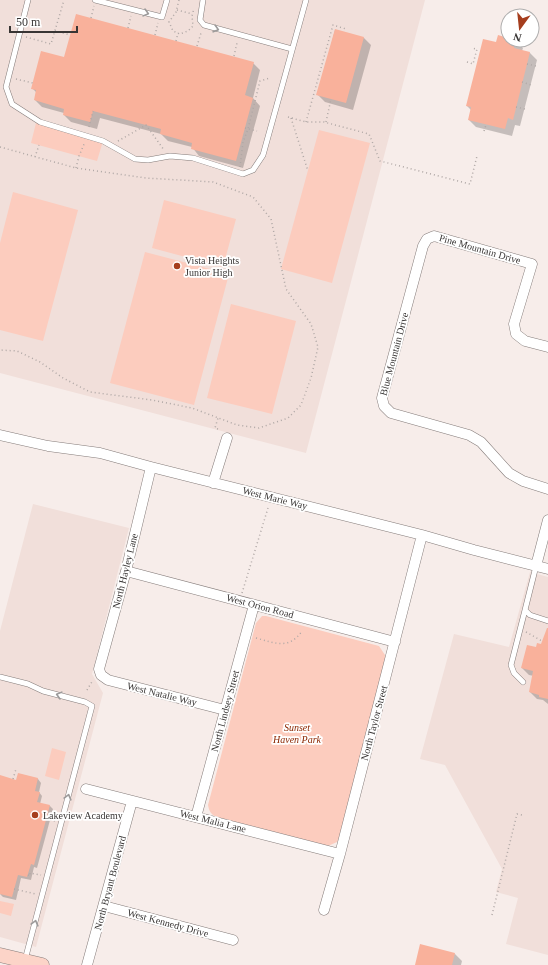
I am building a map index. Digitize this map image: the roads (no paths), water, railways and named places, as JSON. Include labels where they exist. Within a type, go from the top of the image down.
[{"type":"street","name":"Pine Mountain Drive","points":[[430,237],[434,236],[532,264],[514,324],[516,334],[525,341],[548,347]]},
{"type":"street","name":"Blue Mountain Drive","points":[[430,237],[426,239],[423,246],[382,398],[384,406],[392,413],[469,435],[481,442],[509,473],[523,481],[548,488]]},
{"type":"street","name":"West Marie Way","points":[[0,435],[48,446],[100,453],[422,535],[548,569]]},
{"type":"street","points":[[213,483],[227,438]]},
{"type":"street","name":"North Hayley Lane","points":[[98,676],[126,571],[151,467]]},
{"type":"street","points":[[536,566],[548,520]]},
{"type":"street","name":"North Taylor Street","points":[[324,910],[340,854],[422,535]]},
{"type":"street","name":"West Orion Road","points":[[126,571],[395,642]]},
{"type":"street","name":"North Lindsey Street","points":[[196,817],[254,605]]},
{"type":"street","name":"West Natalie Way","points":[[98,676],[108,680],[225,710]]},
{"type":"street","name":"West Malia Lane","points":[[86,789],[340,854]]},
{"type":"street","name":"North Bryant Boulevard","points":[[87,965],[132,801]]},
{"type":"street","name":"West Kennedy Drive","points":[[104,906],[233,940]]},
{"type":"street","points":[[0,955],[42,965]]},
{"type":"lane","points":[[28,0],[6,87],[12,104],[40,122],[103,141],[135,159],[148,160],[168,156],[193,158],[243,174],[253,170],[263,155],[306,0]]},
{"type":"lane","points":[[95,3],[162,17],[167,0]]},
{"type":"lane","points":[[203,0],[200,20],[204,25],[292,49]]},
{"type":"lane","points":[[523,682],[514,673],[511,665],[536,566]]},
{"type":"lane","points":[[525,610],[530,615],[548,621]]},
{"type":"lane","points":[[0,677],[28,684],[43,691],[86,702],[92,706],[25,961]]},
{"type":"place","name":"Vista Heights Junior High","points":[[177,266]]},
{"type":"place","name":"Lakeview Academy","points":[[35,815]]},
{"type":"park label","name":"Sunset Haven Park","points":[[297,732]]}]
